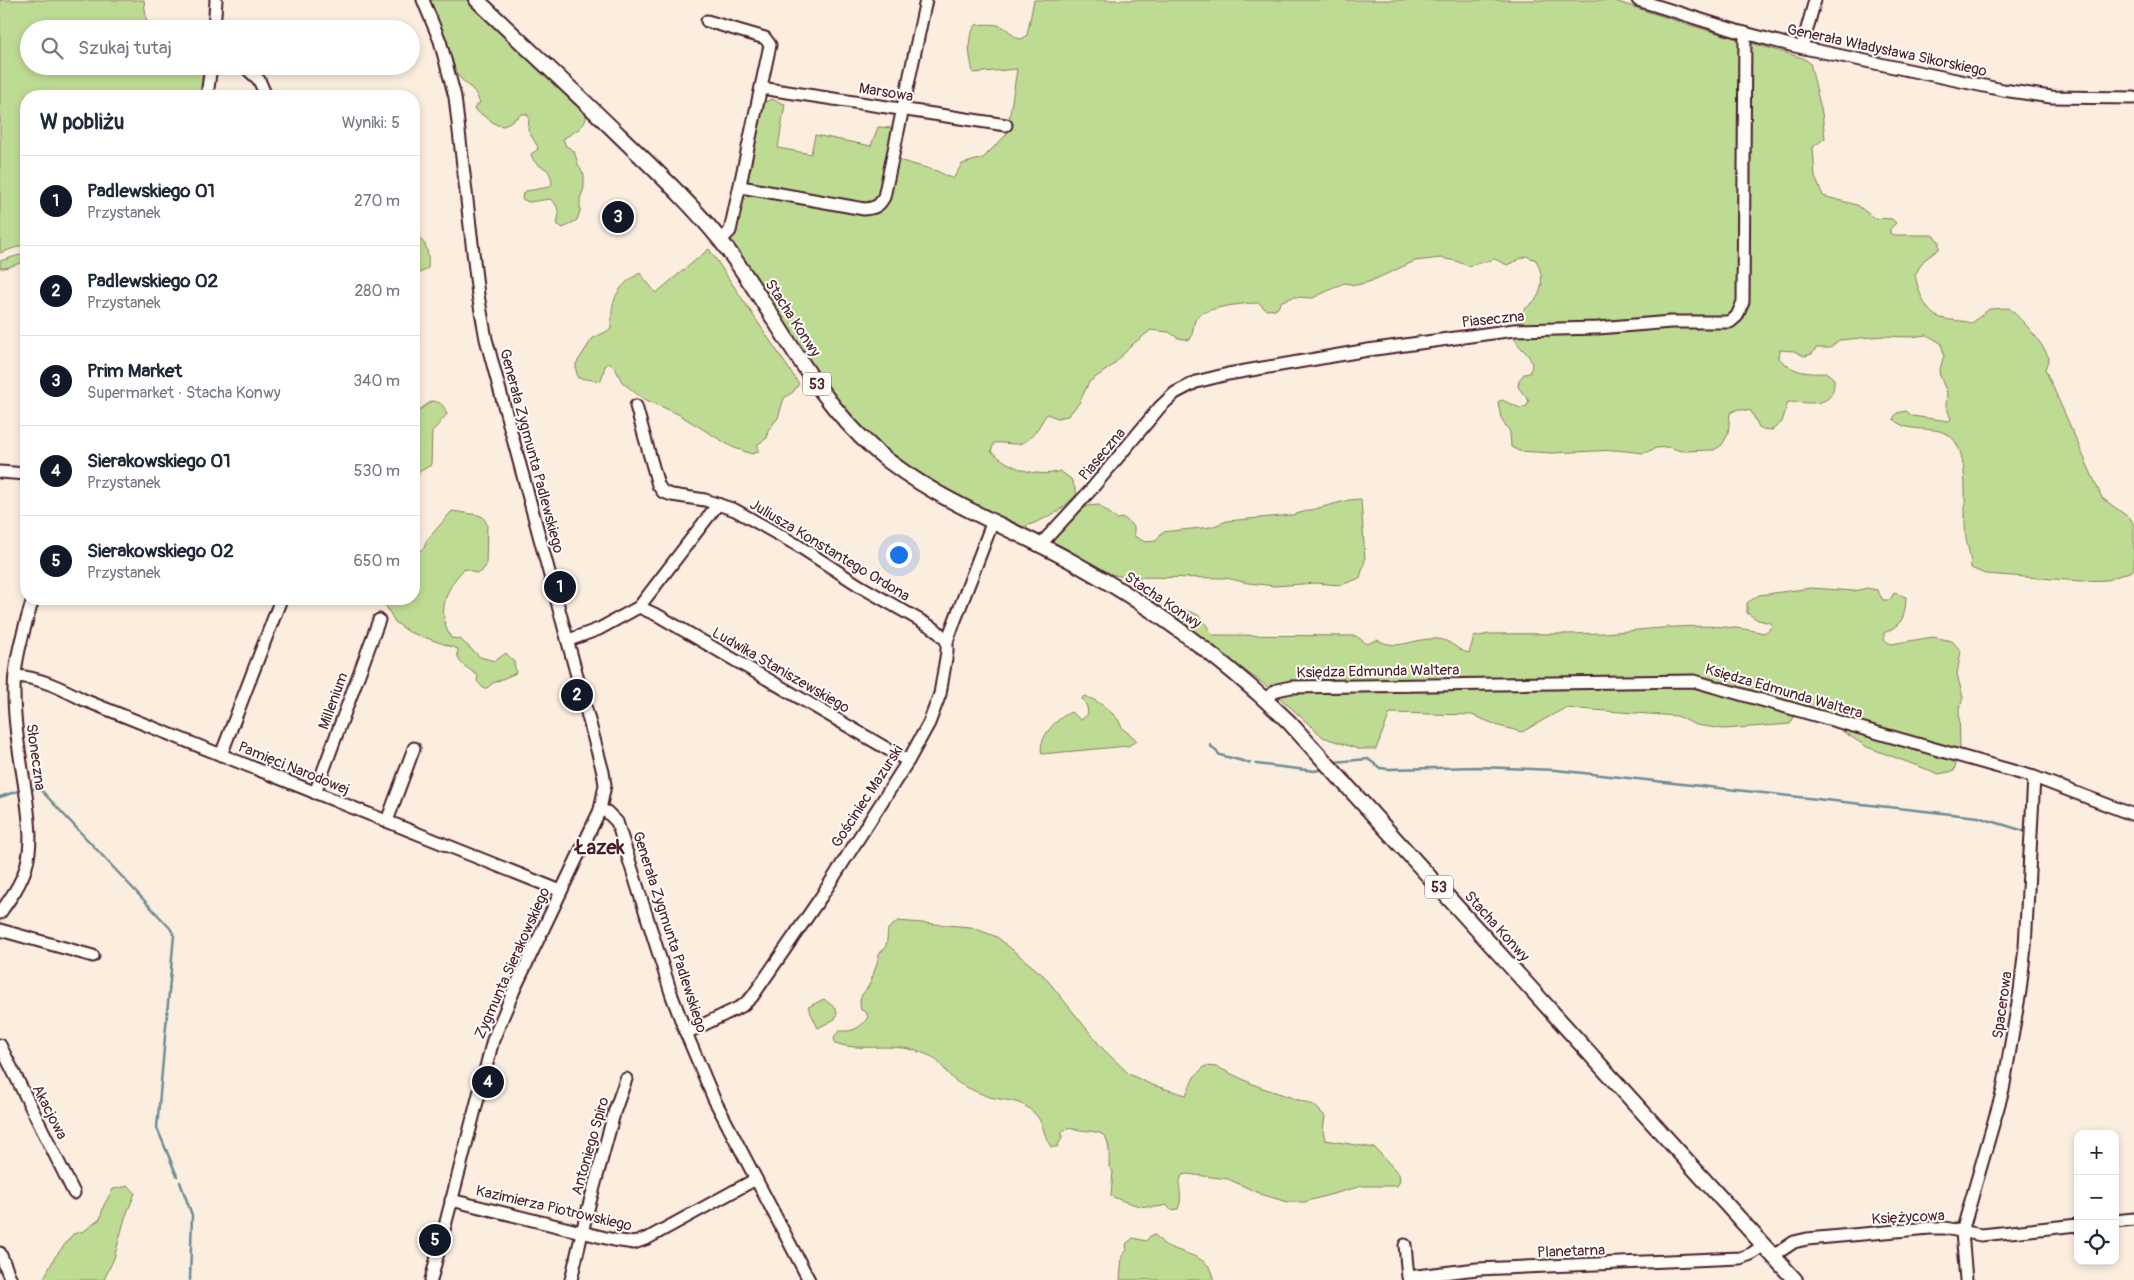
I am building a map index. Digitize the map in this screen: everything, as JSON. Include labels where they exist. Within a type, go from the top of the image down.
[{"type":"main road","name":"Stacha Konwy","points":[[477,0],[664,178],[720,240],[822,391],[852,428],[886,460],[912,479],[938,494],[1105,580],[1168,621],[1225,664],[1264,699],[1329,766],[1795,1280]]},
{"type":"street","points":[[215,20],[216,0]]},
{"type":"street","name":"Generała Zygmunta Padlewskiego","points":[[423,0],[440,41],[455,97],[478,295],[486,340],[569,640],[603,772],[605,785],[600,810],[607,812],[618,822],[672,996],[714,1100],[809,1280]]},
{"type":"street","points":[[741,187],[864,209],[874,208],[881,204],[904,110],[926,0]]},
{"type":"street","name":"Generała Władysława Sikorskiego","points":[[1638,0],[1745,33],[1900,70],[2025,94],[2074,98],[2134,98]]},
{"type":"street","points":[[1802,47],[1815,0]]},
{"type":"street","points":[[707,22],[767,39],[770,50],[730,231],[720,240]]},
{"type":"street","name":"Piaseczna","points":[[1040,545],[1090,492],[1160,407],[1175,393],[1196,382],[1228,374],[1368,350],[1514,330],[1598,328],[1671,322],[1730,322],[1737,316],[1743,302],[1745,33]]},
{"type":"street","points":[[208,90],[209,75]]},
{"type":"street","points":[[254,75],[259,80],[263,90]]},
{"type":"street","name":"Marsowa","points":[[761,88],[1006,125]]},
{"type":"street","name":"Juliusza Konstantego Ordona","points":[[636,406],[660,488],[672,495],[705,500],[736,510],[797,545],[860,586],[935,629],[947,641]]},
{"type":"street","points":[[0,472],[20,474]]},
{"type":"street","points":[[569,640],[586,635],[639,607],[718,504]]},
{"type":"street","name":"Gościniec Mazurski","points":[[686,1033],[742,1006],[758,990],[821,897],[908,761],[929,723],[937,703],[947,652],[947,641],[993,521]]},
{"type":"street","name":"Słoneczna","points":[[0,913],[14,893],[23,874],[30,841],[30,824],[16,732],[15,676],[19,648],[31,605]]},
{"type":"street","points":[[221,755],[279,605]]},
{"type":"street","name":"Ludwika Staniszewskiego","points":[[639,607],[659,616],[908,761]]},
{"type":"street","name":"Millenium","points":[[315,793],[379,620]]},
{"type":"street","name":"Pamięci Narodowej","points":[[15,676],[25,676],[46,683],[561,892]]},
{"type":"street","name":"Księdza Edmunda Waltera","points":[[1264,699],[1277,690],[1291,687],[1694,681],[2034,777],[2134,815]]},
{"type":"street","points":[[387,821],[414,748]]},
{"type":"street","name":"Spacerowa","points":[[1962,1232],[2003,1090],[2009,1057],[2025,947],[2034,777]]},
{"type":"street","name":"Zygmunta Sierakowskiego","points":[[431,1280],[493,1040],[514,990],[600,810]]},
{"type":"street","points":[[0,930],[93,956]]},
{"type":"street","name":"Akacjowa","points":[[0,1045],[74,1193]]},
{"type":"street","name":"Antoniego Spiro","points":[[571,1280],[615,1110],[626,1079]]},
{"type":"street","name":"Kazimierza Piotrowskiego","points":[[451,1200],[623,1242],[641,1241],[756,1179]]},
{"type":"street","points":[[2119,1221],[2134,1219]]},
{"type":"street","name":"Księżycowa","points":[[1768,1250],[1807,1239],[1930,1228],[1945,1228],[1981,1235],[2074,1225]]},
{"type":"street","points":[[1962,1232],[1966,1280]]},
{"type":"street","name":"Planetarna","points":[[1405,1245],[1408,1278],[1477,1269],[1740,1258],[1768,1250]]},
{"type":"street","points":[[0,1253],[11,1280]]},
{"type":"green space","points":[[0,0],[144,0],[146,20],[20,20],[20,75],[205,75],[205,80],[202,90],[20,90],[20,246],[0,253]]},
{"type":"green space","points":[[430,0],[469,0],[587,114],[582,126],[563,139],[566,146],[574,151],[584,175],[584,188],[580,199],[580,211],[577,220],[563,228],[557,224],[558,210],[550,199],[529,202],[522,199],[523,193],[526,191],[550,187],[552,184],[549,172],[533,160],[531,154],[538,147],[528,130],[529,118],[527,114],[522,114],[504,126],[497,125],[475,110],[474,108],[480,103],[475,92],[458,76]]},
{"type":"green space","points":[[1034,0],[1612,0],[1803,58],[1810,63],[1822,113],[1825,138],[1813,147],[1815,177],[1823,196],[1857,205],[1874,218],[1892,219],[1896,223],[1890,229],[1890,233],[1893,235],[1932,235],[1939,241],[1939,249],[1923,261],[1915,275],[1923,300],[1935,316],[1972,323],[1989,309],[2009,308],[2021,319],[2041,344],[2049,358],[2045,369],[2102,498],[2131,519],[2134,527],[2134,568],[2132,571],[2107,580],[2081,581],[1985,574],[1971,568],[1965,527],[1963,466],[1955,441],[1940,431],[1912,428],[1899,424],[1893,419],[1897,413],[1906,411],[1912,416],[1949,421],[1951,419],[1946,406],[1947,393],[1939,373],[1944,355],[1941,343],[1927,335],[1839,340],[1830,348],[1816,348],[1812,354],[1804,356],[1794,351],[1780,350],[1779,358],[1795,370],[1807,373],[1827,373],[1834,379],[1830,396],[1826,400],[1812,403],[1788,402],[1782,422],[1772,430],[1760,429],[1751,411],[1738,409],[1730,413],[1728,434],[1722,445],[1714,450],[1681,451],[1669,447],[1656,448],[1644,453],[1616,450],[1552,453],[1519,451],[1511,447],[1510,432],[1501,418],[1498,402],[1502,400],[1520,408],[1527,406],[1529,401],[1518,387],[1519,380],[1524,374],[1530,373],[1532,367],[1530,358],[1515,339],[1515,329],[1518,317],[1536,299],[1542,282],[1536,260],[1526,256],[1507,265],[1495,259],[1468,266],[1441,258],[1415,261],[1369,282],[1356,285],[1344,283],[1313,298],[1294,297],[1282,301],[1277,309],[1266,310],[1259,303],[1214,309],[1195,320],[1190,340],[1178,338],[1169,332],[1151,330],[1133,344],[1112,366],[1089,382],[1079,403],[1068,416],[1057,418],[1047,414],[1030,438],[1021,443],[994,443],[991,451],[1006,462],[1023,470],[1042,474],[1060,471],[1071,479],[1077,493],[1059,510],[1021,528],[919,479],[854,423],[812,368],[730,240],[745,195],[763,103],[771,99],[785,104],[778,148],[811,154],[815,135],[871,146],[878,127],[892,128],[888,157],[937,171],[953,179],[962,164],[983,158],[1007,134],[1017,69],[973,73],[969,48],[970,36],[976,25],[991,24],[1002,26],[1014,36],[1022,39],[1027,35]]},
{"type":"green space","points":[[420,238],[426,246],[428,268],[420,273]]},
{"type":"green space","points":[[709,249],[799,384],[793,392],[784,398],[778,418],[768,430],[767,438],[758,444],[758,452],[752,454],[732,447],[678,414],[642,398],[622,382],[615,368],[609,363],[605,366],[601,381],[578,378],[576,370],[576,364],[592,339],[611,329],[612,310],[616,296],[625,284],[640,273],[656,293]]},
{"type":"green space","points":[[20,255],[20,264],[7,268],[0,268],[0,261]]},
{"type":"green space","points":[[432,401],[442,405],[447,414],[432,432],[431,465],[420,471],[420,410]]},
{"type":"green space","points":[[1361,499],[1365,560],[1360,578],[1341,585],[1315,583],[1275,586],[1226,578],[1125,577],[1110,574],[1052,544],[1055,533],[1087,506],[1099,505],[1117,519],[1124,518],[1134,527],[1134,536],[1145,542],[1156,541],[1162,532],[1211,527],[1227,521],[1292,515],[1349,500]]},
{"type":"green space","points":[[452,511],[483,517],[487,524],[486,566],[481,572],[475,573],[468,569],[463,570],[456,578],[447,594],[444,620],[451,638],[460,639],[480,657],[495,661],[506,653],[514,662],[516,673],[493,683],[487,688],[483,688],[477,681],[478,676],[460,662],[458,649],[409,632],[395,622],[385,605],[420,605],[420,550],[424,548],[427,540]]},
{"type":"green space","points":[[1811,588],[1854,591],[1867,588],[1877,590],[1883,600],[1890,600],[1894,593],[1906,597],[1902,619],[1884,633],[1884,640],[1891,644],[1933,637],[1952,641],[1961,651],[1957,674],[1963,698],[1959,709],[1960,747],[1954,771],[1939,774],[1867,747],[1842,731],[1837,716],[1801,705],[1790,724],[1724,729],[1696,725],[1677,716],[1565,708],[1522,732],[1499,726],[1472,715],[1390,713],[1376,749],[1358,749],[1323,737],[1268,687],[1186,628],[1177,617],[1178,609],[1200,616],[1212,635],[1356,636],[1367,644],[1377,640],[1393,645],[1438,639],[1447,641],[1469,653],[1474,637],[1489,634],[1590,634],[1704,626],[1744,629],[1764,633],[1770,629],[1771,623],[1758,620],[1747,613],[1747,603],[1759,595]]},
{"type":"green space","points":[[1084,696],[1108,709],[1119,721],[1122,728],[1137,741],[1128,746],[1042,754],[1042,742],[1054,724],[1071,712],[1081,720],[1088,714],[1087,707],[1082,698]]},
{"type":"green space","points":[[898,921],[971,927],[997,937],[1044,976],[1103,1049],[1129,1074],[1152,1085],[1186,1095],[1194,1077],[1205,1066],[1217,1067],[1257,1086],[1314,1105],[1325,1116],[1323,1131],[1325,1140],[1375,1148],[1399,1174],[1400,1181],[1397,1186],[1362,1186],[1304,1202],[1288,1202],[1263,1195],[1228,1179],[1187,1174],[1182,1175],[1180,1179],[1180,1204],[1178,1209],[1171,1210],[1166,1205],[1145,1207],[1111,1196],[1113,1171],[1109,1167],[1108,1144],[1102,1134],[1068,1128],[1062,1131],[1062,1138],[1057,1147],[1051,1147],[1039,1119],[1027,1107],[1017,1102],[987,1096],[962,1085],[953,1079],[930,1056],[904,1048],[853,1047],[835,1043],[834,1037],[839,1031],[848,1031],[856,1028],[868,1017],[866,1012],[861,1010],[860,1000],[871,981],[879,954],[887,942],[888,929]]},
{"type":"green space","points":[[824,999],[835,1008],[837,1013],[835,1019],[818,1028],[808,1007]]},
{"type":"green space","points":[[129,1186],[135,1193],[125,1218],[114,1258],[104,1280],[43,1280],[55,1257],[73,1234],[84,1231],[100,1219],[104,1205],[113,1189]]},
{"type":"green space","points":[[1155,1235],[1165,1245],[1203,1261],[1209,1266],[1213,1280],[1120,1280],[1122,1256],[1127,1250],[1126,1244],[1133,1238],[1146,1241],[1150,1236]]},
{"type":"waterway","points":[[1210,745],[1220,755],[1250,763]]},
{"type":"waterway","points":[[1334,762],[1368,759],[1380,768],[1389,769],[1479,767],[1556,770],[1978,817],[2024,831]]},
{"type":"waterway","points":[[1256,764],[1315,771],[1323,769]]},
{"type":"waterway","points":[[32,789],[40,789],[170,928],[174,935],[157,1128],[177,1176]]},
{"type":"waterway","points":[[0,797],[18,791]]},
{"type":"waterway","points":[[180,1182],[192,1215],[190,1280]]},
{"type":"place","name":"Prim Market","points":[[618,217]]},
{"type":"place","name":"Padlewskiego 01","points":[[560,587]]},
{"type":"place","name":"Padlewskiego 02","points":[[577,695]]},
{"type":"place","name":"Sierakowskiego 01","points":[[488,1082]]},
{"type":"place","name":"Sierakowskiego 02","points":[[435,1240]]},
{"type":"district","name":"Łazek","points":[[600,847]]}]
